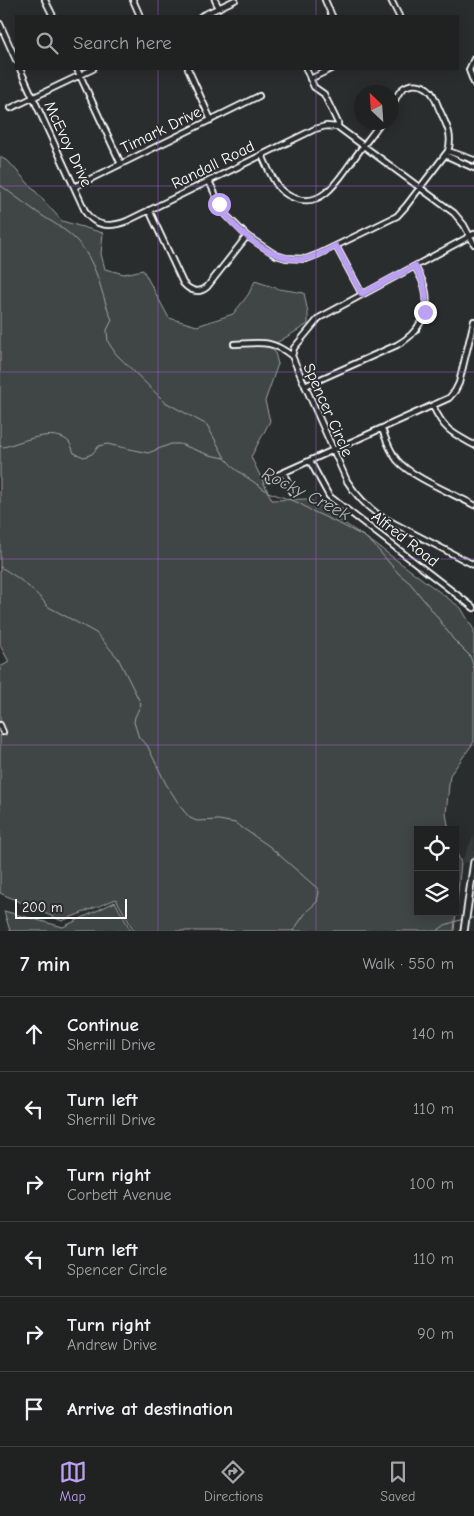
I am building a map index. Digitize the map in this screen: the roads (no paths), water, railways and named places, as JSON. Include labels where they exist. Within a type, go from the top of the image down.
[{"type":"street","points":[[45,0],[52,15]]},
{"type":"street","points":[[133,0],[140,15]]},
{"type":"street","points":[[215,0],[219,8]]},
{"type":"street","points":[[203,15],[235,0]]},
{"type":"street","points":[[325,0],[332,15]]},
{"type":"street","points":[[391,0],[398,15]]},
{"type":"street","points":[[0,24],[15,58]]},
{"type":"street","points":[[474,59],[469,70],[474,83]]},
{"type":"street","name":"McEvoy Drive","points":[[20,70],[86,213],[100,224]]},
{"type":"street","points":[[78,70],[121,164]]},
{"type":"street","points":[[11,108],[91,70]]},
{"type":"street","points":[[188,70],[211,120]]},
{"type":"street","points":[[306,70],[314,87],[324,94],[338,126],[454,213],[472,235],[474,244]]},
{"type":"street","points":[[310,79],[328,70]]},
{"type":"street","points":[[209,181],[224,213],[246,236],[276,254],[294,259],[310,258],[336,246],[397,216],[447,153],[450,141],[448,130],[433,94],[427,88],[416,84],[399,92]]},
{"type":"street","name":"Timark Drive","points":[[74,187],[259,96]]},
{"type":"street","name":"Randall Road","points":[[100,224],[106,226],[117,225],[321,127],[338,126]]},
{"type":"street","points":[[262,155],[280,189],[291,197],[305,200],[315,199],[328,192],[375,130]]},
{"type":"street","points":[[447,153],[474,160]]},
{"type":"street","points":[[447,153],[474,168]]},
{"type":"street","points":[[149,210],[186,287],[195,291],[207,287],[246,236]]},
{"type":"street","name":"Spencer Circle","points":[[472,235],[319,318],[294,348],[292,356],[351,488],[367,506],[380,516],[474,565]]},
{"type":"street","points":[[336,246],[362,294]]},
{"type":"street","points":[[305,386],[397,345],[414,333],[424,316],[426,303],[425,288],[415,266]]},
{"type":"street","points":[[269,479],[449,398],[457,388],[474,321]]},
{"type":"street","points":[[234,344],[268,343],[279,347],[292,356]]},
{"type":"street","points":[[434,406],[446,428],[474,445]]},
{"type":"street","points":[[382,429],[394,456],[402,466],[474,505]]},
{"type":"street","name":"Alfred Road","points":[[310,461],[328,496],[474,608]]},
{"type":"street","points":[[284,473],[291,491]]},
{"type":"street","points":[[0,725],[3,732]]},
{"type":"street","points":[[464,931],[474,862]]},
{"type":"waterway","points":[[0,185],[68,233],[85,250],[93,265],[112,320],[107,330],[108,342],[116,354],[165,402],[207,425],[225,458],[235,469],[268,492],[299,503],[365,537],[373,544],[399,574],[410,583],[453,639],[470,656],[474,668]]},
{"type":"waterway","name":"Rocky Creek","points":[[0,446],[4,447],[37,437],[55,436],[69,442],[74,453],[84,457],[92,454],[99,446],[107,444],[148,453],[171,444],[180,444],[209,455],[225,458]]},
{"type":"waterway","points":[[0,567],[26,584],[47,606],[96,633],[118,658],[141,704],[134,722],[139,738],[147,745],[166,784],[190,818],[197,821],[219,820],[235,823],[269,846],[317,888],[319,892],[317,902],[307,911],[293,931]]},
{"type":"waterway","points":[[469,918],[474,918]]},
{"type":"waterway","points":[[437,931],[445,925],[463,919]]}]
